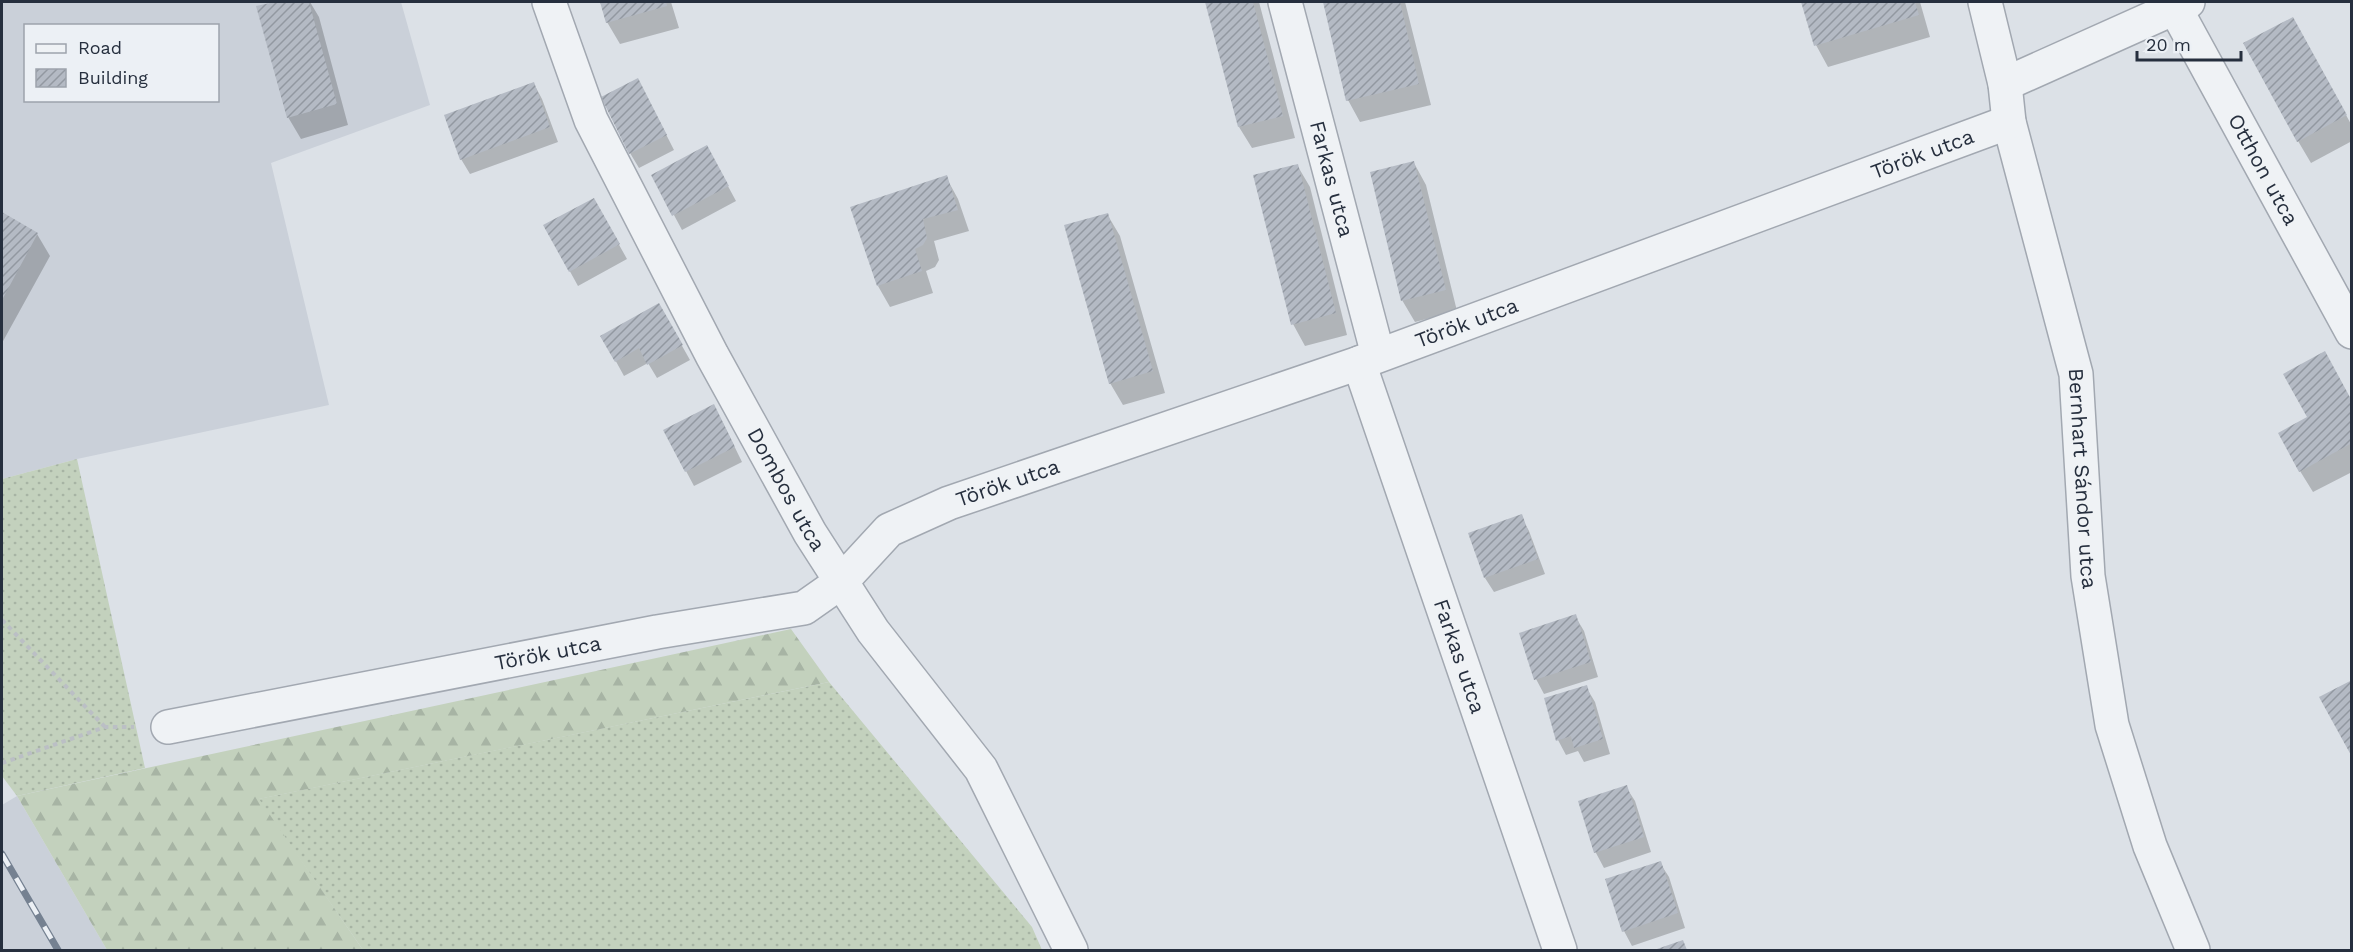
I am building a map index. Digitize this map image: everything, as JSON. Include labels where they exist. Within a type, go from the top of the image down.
[{"type":"street","name":"Dombos utca","points":[[549,2],[591,120],[712,355],[810,533],[841,582],[873,631],[981,769],[1071,951]]},
{"type":"street","name":"Farkas utca","points":[[1285,2],[1369,359],[1560,951]]},
{"type":"street","name":"Bernhart Sándor utca","points":[[1985,2],[2005,84],[2009,122],[2076,374],[2088,576],[2112,725],[2150,846],[2193,951]]},
{"type":"street","points":[[2005,84],[2181,5]]},
{"type":"street","name":"Otthon utca","points":[[2181,5],[2352,332]]},
{"type":"street","name":"Török utca","points":[[168,727],[657,632],[804,608],[841,582],[889,530],[949,503],[1369,359],[2009,122]]},
{"type":"path","points":[[2,620],[105,727]]},
{"type":"path","points":[[2,763],[105,727],[168,727]]},
{"type":"shaded area","points":[[2,2],[401,2],[430,105],[271,163],[329,405],[77,459],[2,479]]},
{"type":"shaded area","points":[[17,796],[107,950],[2,950],[2,805]]},
{"type":"green space","points":[[77,459],[145,768],[17,796],[2,776],[2,479]]},
{"type":"green space","points":[[791,629],[829,682],[259,799],[363,950],[107,950],[17,796]]},
{"type":"green space","points":[[829,682],[1032,927],[1042,950],[363,950],[258,799]]},
{"type":"building","points":[[275,2],[309,2],[337,104],[287,118],[256,6]]},
{"type":"building","points":[[600,2],[666,2],[667,6],[606,23]]},
{"type":"building","points":[[1205,2],[1253,2],[1283,116],[1238,127]]},
{"type":"building","points":[[1323,2],[1400,2],[1419,84],[1346,101]]},
{"type":"building","points":[[1801,2],[1915,2],[1919,15],[1814,46]]},
{"type":"building","points":[[2293,17],[2347,115],[2297,142],[2243,43]]},
{"type":"building","points":[[638,78],[667,135],[629,154],[601,97]]},
{"type":"building","points":[[534,82],[550,127],[460,160],[444,115]]},
{"type":"building","points":[[707,145],[729,186],[672,216],[651,175]]},
{"type":"building","points":[[1414,161],[1446,290],[1401,301],[1370,172]]},
{"type":"building","points":[[1298,164],[1336,313],[1291,325],[1253,175]]},
{"type":"building","points":[[947,175],[958,210],[923,219],[927,238],[923,245],[915,249],[922,271],[877,286],[850,207]]},
{"type":"building","points":[[594,198],[620,244],[569,272],[543,225]]},
{"type":"building","points":[[2,212],[38,233],[2,300]]},
{"type":"building","points":[[1108,213],[1153,371],[1109,384],[1064,225]]},
{"type":"building","points":[[659,303],[683,345],[647,365],[639,348],[615,362],[600,336]]},
{"type":"building","points":[[2325,351],[2352,401],[2352,443],[2299,472],[2278,433],[2307,417],[2283,374]]},
{"type":"building","points":[[714,404],[735,447],[685,472],[663,430]]},
{"type":"building","points":[[1522,514],[1538,559],[1484,578],[1468,533]]},
{"type":"building","points":[[1576,614],[1591,662],[1534,680],[1519,633]]},
{"type":"building","points":[[2352,680],[2352,757],[2319,697]]},
{"type":"building","points":[[1587,685],[1603,739],[1574,748],[1571,736],[1556,741],[1544,698]]},
{"type":"building","points":[[1627,785],[1644,837],[1594,853],[1578,801]]},
{"type":"building","points":[[1661,861],[1678,913],[1622,932],[1605,879]]},
{"type":"building","points":[[1683,940],[1687,950],[1654,950]]},
{"type":"railway","points":[[2,854],[58,950]]}]
